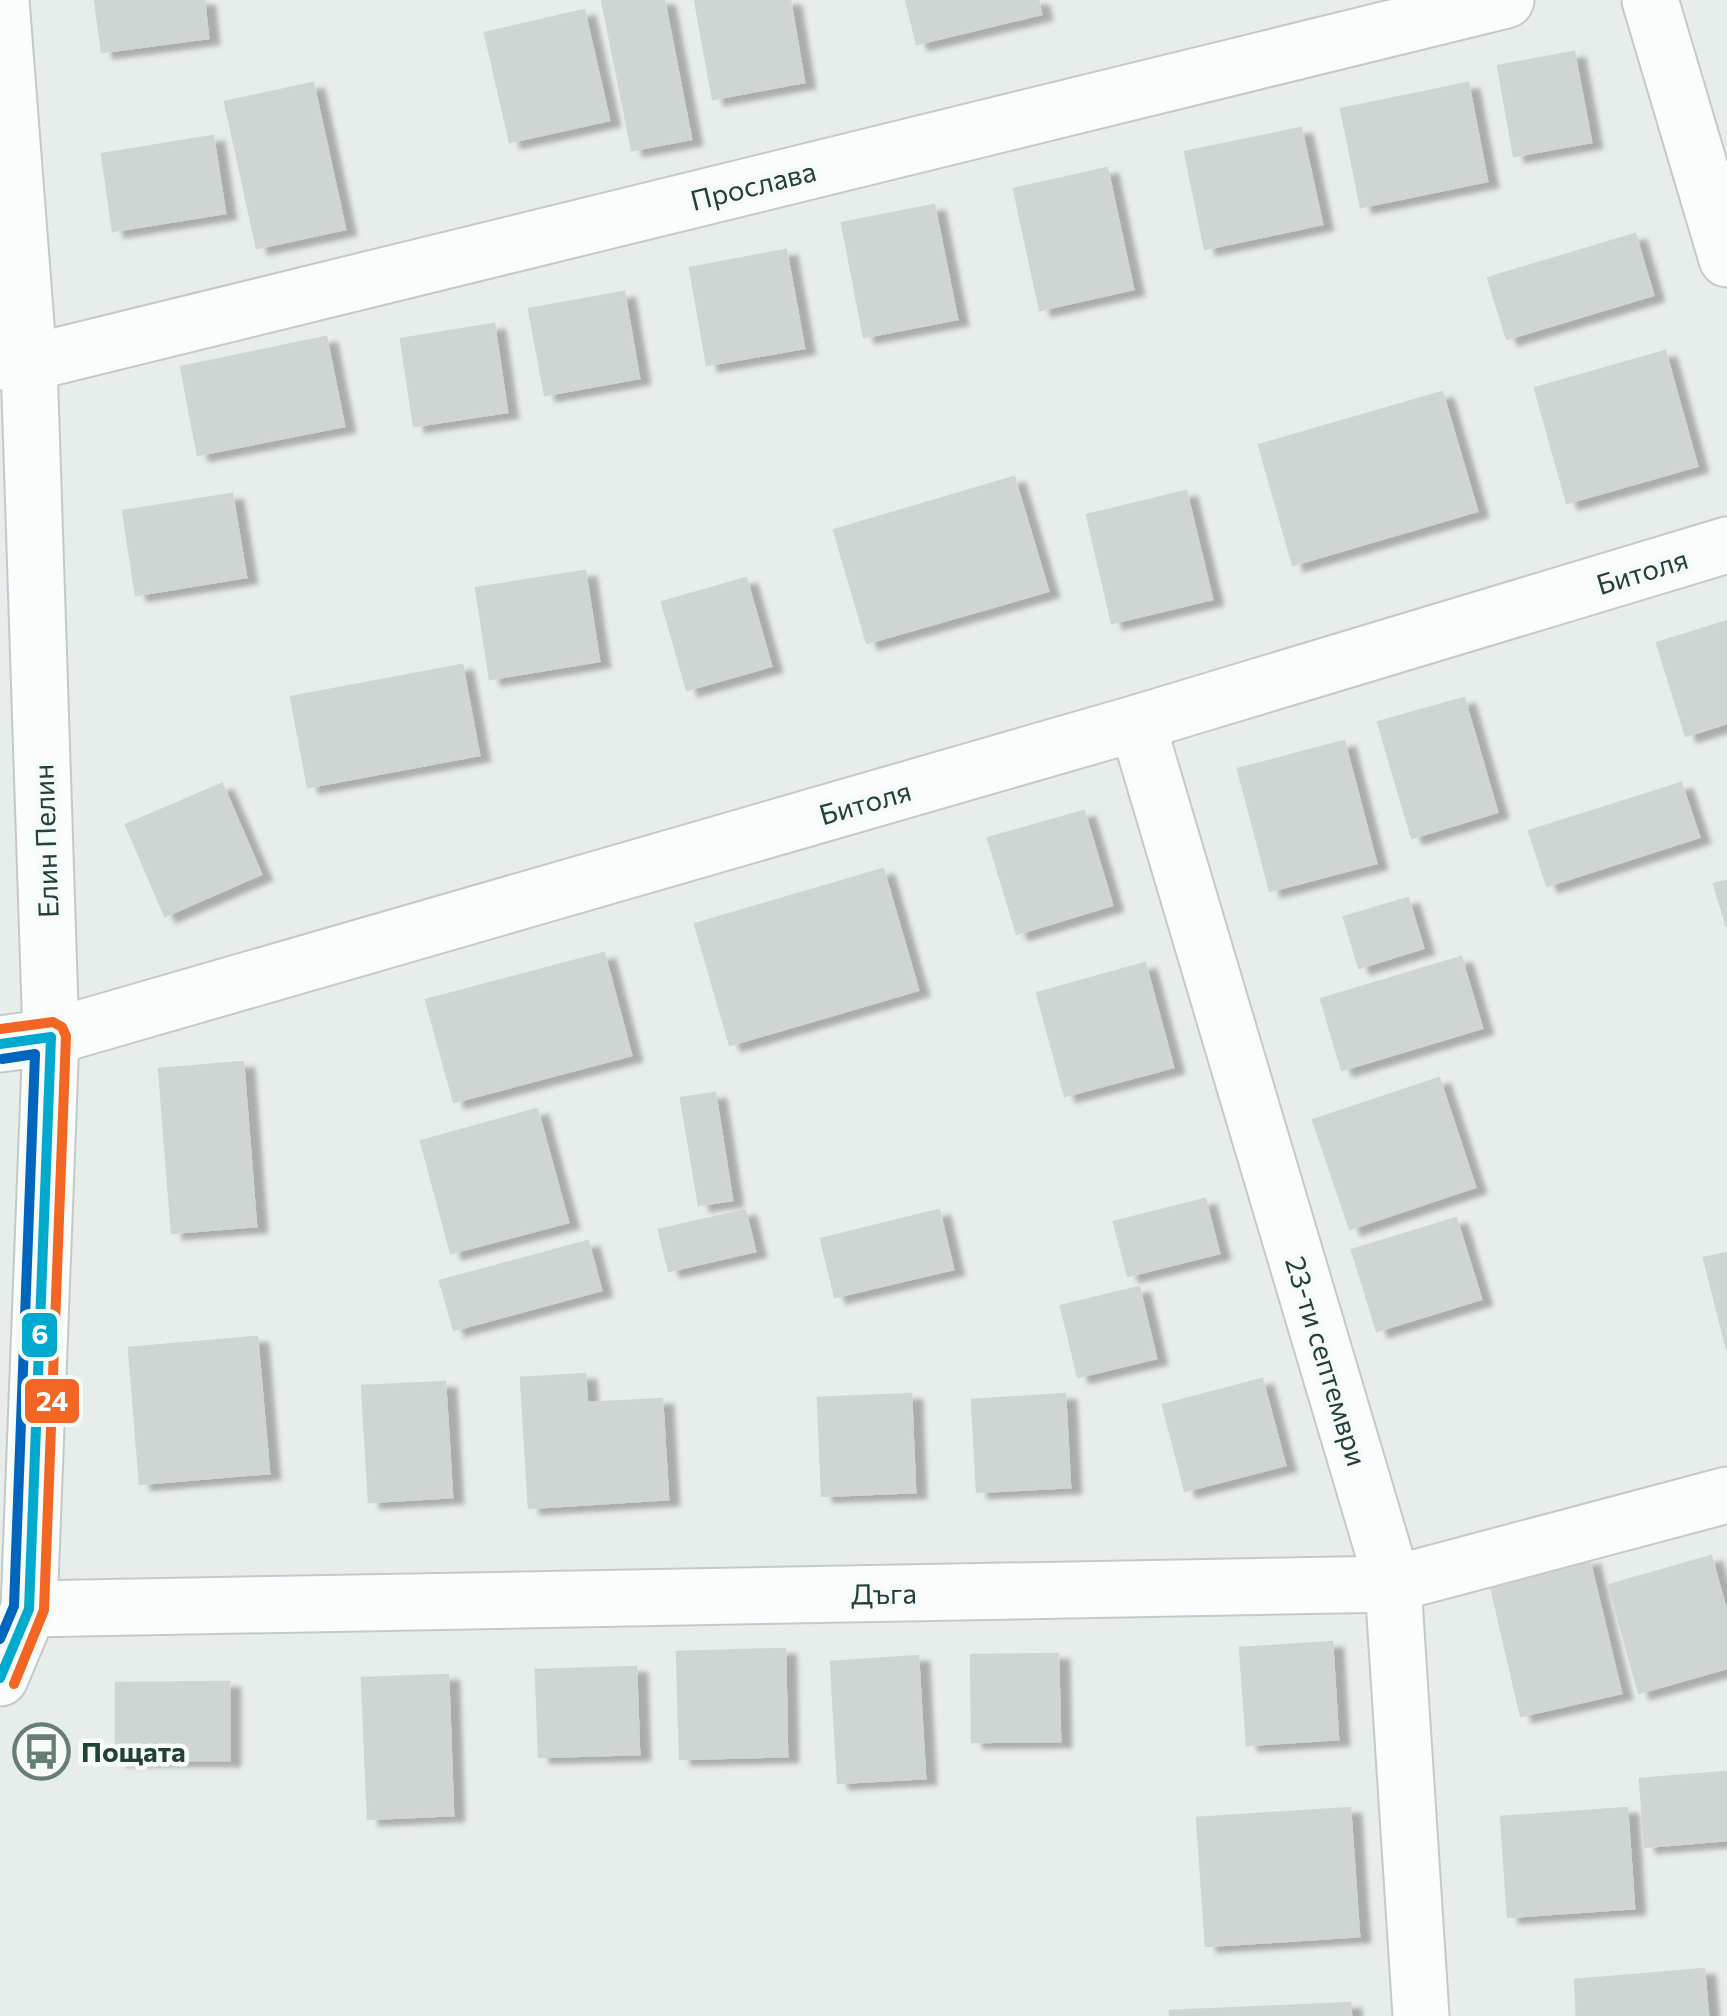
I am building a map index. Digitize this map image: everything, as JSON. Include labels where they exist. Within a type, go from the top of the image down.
[{"type":"street","name":"Елин Пелин","points":[[0,1678],[30,1609],[15,362],[1,0]]},
{"type":"street","name":"Прослава","points":[[15,362],[1506,0]]},
{"type":"street","points":[[1650,0],[1727,259]]},
{"type":"street","name":"Битоля","points":[[25,1040],[1137,723],[1727,545]]},
{"type":"street","name":"23-ти септември","points":[[1137,723],[1393,1584],[1420,2016]]},
{"type":"street","name":"Дъга","points":[[30,1609],[1393,1584],[1727,1495]]},
{"type":"building","points":[[95,0],[204,0],[208,38],[102,52]]},
{"type":"building","points":[[602,0],[664,0],[691,139],[632,150]]},
{"type":"building","points":[[695,0],[790,0],[804,82],[713,99]]},
{"type":"building","points":[[906,0],[1038,0],[1041,14],[917,44]]},
{"type":"building","points":[[584,10],[609,120],[510,142],[485,33]]},
{"type":"building","points":[[1574,52],[1591,142],[1514,156],[1498,66]]},
{"type":"building","points":[[313,83],[345,229],[257,248],[225,102]]},
{"type":"building","points":[[1468,83],[1487,181],[1361,207],[1341,109]]},
{"type":"building","points":[[1301,128],[1322,224],[1205,249],[1185,152]]},
{"type":"building","points":[[213,136],[225,213],[113,231],[102,154]]},
{"type":"building","points":[[1107,168],[1133,289],[1040,310],[1014,189]]},
{"type":"building","points":[[934,205],[957,319],[864,337],[842,223]]},
{"type":"building","points":[[1635,234],[1653,295],[1507,339],[1488,278]]},
{"type":"building","points":[[786,250],[804,348],[707,365],[690,268]]},
{"type":"building","points":[[624,292],[639,378],[545,395],[529,309]]},
{"type":"building","points":[[494,324],[507,412],[414,426],[401,339]]},
{"type":"building","points":[[326,337],[344,426],[198,455],[181,367]]},
{"type":"building","points":[[1665,351],[1697,466],[1567,503],[1535,388]]},
{"type":"building","points":[[1442,392],[1477,511],[1293,565],[1259,445]]},
{"type":"building","points":[[1014,477],[1048,591],[867,643],[834,530]]},
{"type":"building","points":[[1186,491],[1212,599],[1112,623],[1087,515]]},
{"type":"building","points":[[232,494],[246,577],[136,595],[123,511]]},
{"type":"building","points":[[585,571],[599,661],[490,679],[476,588]]},
{"type":"building","points":[[746,578],[771,666],[687,690],[662,602]]},
{"type":"building","points":[[1727,621],[1727,723],[1686,736],[1657,643]]},
{"type":"building","points":[[462,665],[479,755],[308,787],[291,697]]},
{"type":"building","points":[[1464,698],[1497,812],[1412,838],[1378,722]]},
{"type":"building","points":[[1344,741],[1376,863],[1270,891],[1238,769]]},
{"type":"building","points":[[1681,783],[1699,837],[1547,886],[1529,831]]},
{"type":"building","points":[[222,784],[261,874],[165,916],[126,825]]},
{"type":"building","points":[[1084,811],[1112,905],[1017,934],[988,838]]},
{"type":"building","points":[[883,869],[918,990],[730,1045],[695,924]]},
{"type":"building","points":[[1727,881],[1727,927],[1714,884]]},
{"type":"building","points":[[1408,898],[1423,948],[1359,968],[1344,917]]},
{"type":"building","points":[[604,953],[631,1055],[454,1102],[426,1000]]},
{"type":"building","points":[[1461,957],[1482,1028],[1342,1070],[1321,999]]},
{"type":"building","points":[[1145,963],[1173,1067],[1065,1096],[1037,993]]},
{"type":"building","points":[[243,1062],[256,1226],[172,1233],[159,1069]]},
{"type":"building","points":[[1439,1078],[1475,1187],[1350,1229],[1313,1120]]},
{"type":"building","points":[[715,1093],[732,1200],[699,1205],[681,1098]]},
{"type":"building","points":[[537,1109],[568,1222],[451,1253],[421,1141]]},
{"type":"building","points":[[1205,1199],[1219,1253],[1128,1276],[1114,1222]]},
{"type":"building","points":[[745,1210],[755,1251],[669,1271],[659,1230]]},
{"type":"building","points":[[939,1210],[953,1269],[835,1297],[821,1239]]},
{"type":"building","points":[[1456,1218],[1481,1299],[1377,1331],[1352,1250]]},
{"type":"building","points":[[588,1241],[601,1290],[454,1330],[440,1281]]},
{"type":"building","points":[[1727,1253],[1727,1349],[1704,1258]]},
{"type":"building","points":[[1139,1287],[1156,1358],[1078,1377],[1061,1306]]},
{"type":"building","points":[[257,1337],[269,1473],[140,1484],[129,1348]]},
{"type":"building","points":[[585,1374],[587,1403],[662,1399],[668,1499],[529,1508],[521,1378]]},
{"type":"building","points":[[1262,1379],[1285,1465],[1185,1491],[1163,1405]]},
{"type":"building","points":[[445,1382],[452,1497],[369,1502],[362,1386]]},
{"type":"building","points":[[911,1394],[915,1492],[822,1496],[818,1398]]},
{"type":"building","points":[[1065,1394],[1070,1487],[977,1492],[972,1400]]},
{"type":"building","points":[[1711,1556],[1727,1614],[1727,1668],[1639,1693],[1609,1585]]},
{"type":"building","points":[[1589,1559],[1621,1693],[1521,1716],[1490,1582]]},
{"type":"building","points":[[1332,1642],[1338,1739],[1247,1745],[1240,1648]]},
{"type":"building","points":[[785,1649],[787,1756],[680,1759],[677,1652]]},
{"type":"building","points":[[1058,1654],[1060,1741],[972,1742],[971,1655]]},
{"type":"building","points":[[918,1656],[925,1778],[838,1783],[831,1662]]},
{"type":"building","points":[[636,1667],[639,1754],[539,1757],[536,1670]]},
{"type":"building","points":[[448,1675],[453,1815],[368,1819],[362,1678]]},
{"type":"building","points":[[229,1682],[229,1760],[116,1760],[116,1683]]},
{"type":"building","points":[[1727,1772],[1727,1840],[1645,1847],[1640,1779]]},
{"type":"building","points":[[1350,1808],[1359,1936],[1206,1946],[1197,1818]]},
{"type":"building","points":[[1627,1808],[1634,1908],[1508,1917],[1501,1817]]},
{"type":"building","points":[[1704,1969],[1708,2016],[1577,2016],[1575,1980]]},
{"type":"building","points":[[1350,2003],[1351,2016],[1170,2016],[1170,2011]]},
{"type":"transit line","name":"24","points":[[0,1029],[53,1022],[62,1027],[66,1036],[44,1610],[14,1684]]},
{"type":"transit line","name":"6","points":[[0,1044],[51,1037],[29,1609],[0,1678]]},
{"type":"transit line","points":[[0,1639],[14,1606],[35,1054],[2,1059]]},
{"type":"place","name":"Пощата","points":[[42,1751]]}]
